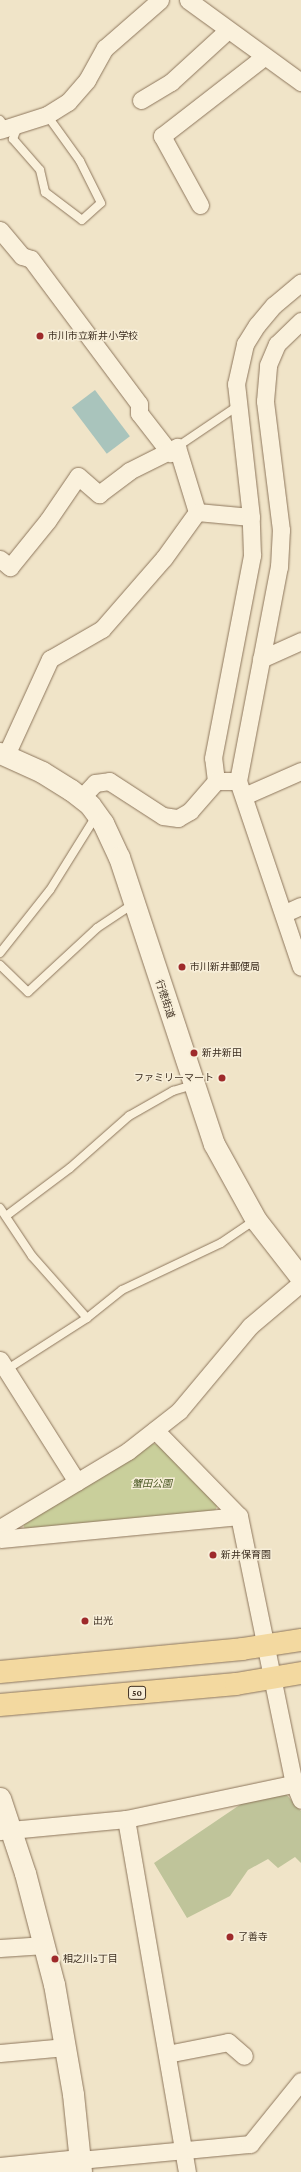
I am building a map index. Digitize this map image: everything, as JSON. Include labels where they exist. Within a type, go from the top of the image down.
[{"type":"main road","points":[[0,1672],[267,1646],[301,1640]]},
{"type":"main road","name":"50","points":[[0,1705],[273,1678],[301,1673]]},
{"type":"street","points":[[0,130],[18,126],[47,115],[68,102],[87,80],[105,48],[160,0]]},
{"type":"street","points":[[188,0],[301,82]]},
{"type":"street","points":[[141,100],[171,82],[228,30]]},
{"type":"street","points":[[200,205],[162,136],[265,56]]},
{"type":"street","points":[[0,230],[22,256],[31,259],[139,404],[139,413],[173,450],[197,512]]},
{"type":"street","points":[[82,797],[95,783],[109,781],[164,816],[178,818],[190,811],[216,781],[213,758],[252,555],[251,517],[236,407],[236,384],[245,344],[274,305],[301,282]]},
{"type":"street","points":[[301,321],[277,344],[268,365],[265,401],[281,530],[279,567],[261,659],[241,788],[285,913],[301,967]]},
{"type":"street","points":[[0,560],[10,567],[48,520],[78,476],[99,494],[129,471],[173,450]]},
{"type":"street","points":[[197,512],[251,517]]},
{"type":"street","points":[[1,754],[50,659],[102,629],[164,558],[197,512]]},
{"type":"street","points":[[261,659],[301,641]]},
{"type":"street","name":"行徳街道","points":[[1,754],[42,772],[82,797],[97,814],[119,857],[193,1085],[214,1144],[256,1220],[299,1272]]},
{"type":"street","points":[[216,781],[241,788],[301,771]]},
{"type":"street","points":[[285,913],[301,906]]},
{"type":"street","points":[[0,1528],[128,1451],[187,1404],[250,1326],[299,1272]]},
{"type":"street","points":[[2,1368],[77,1482]]},
{"type":"street","points":[[155,1430],[239,1516],[273,1678],[301,1800]]},
{"type":"street","points":[[0,1539],[239,1516]]},
{"type":"street","points":[[6,1830],[126,1819],[298,1782]]},
{"type":"street","points":[[0,1798],[6,1830],[45,1944],[66,2047],[80,2166]]},
{"type":"street","points":[[126,1819],[187,2172]]},
{"type":"street","points":[[0,1948],[45,1944]]},
{"type":"street","points":[[167,2054],[228,2042],[244,2056]]},
{"type":"street","points":[[0,2053],[66,2047]]},
{"type":"street","points":[[0,2168],[80,2166],[184,2151],[250,2144],[301,2081]]},
{"type":"lane","points":[[0,120],[3,124],[18,126],[13,139],[40,170],[45,192],[82,220],[101,203],[80,161],[47,115]]},
{"type":"lane","points":[[173,450],[236,407]]},
{"type":"lane","points":[[0,953],[50,890],[97,814]]},
{"type":"lane","points":[[0,965],[28,992],[97,928],[134,904]]},
{"type":"lane","points":[[6,1216],[70,1168],[129,1116],[173,1091],[193,1085]]},
{"type":"lane","points":[[0,1208],[32,1256],[87,1318]]},
{"type":"lane","points":[[2,1368],[87,1318],[122,1290],[221,1243],[256,1220]]},
{"type":"green space","name":"蟹田公園","points":[[150,1443],[159,1445],[218,1504],[215,1511],[25,1530],[23,1523]]},
{"type":"green space","points":[[285,1793],[301,1811],[301,1863],[295,1857],[278,1868],[268,1859],[248,1870],[230,1896],[187,1918],[154,1863],[247,1800]]},
{"type":"water","points":[[95,390],[130,436],[107,454],[72,407]]},
{"type":"place","name":"市川市立新井小学校","points":[[40,336]]},
{"type":"place","name":"市川新井郵便局","points":[[182,967]]},
{"type":"place","name":"新井新田","points":[[194,1053]]},
{"type":"place","name":"ファミリーマート","points":[[222,1078]]},
{"type":"place","name":"新井保育園","points":[[213,1555]]},
{"type":"place","name":"出光","points":[[85,1621]]},
{"type":"place","name":"了善寺","points":[[230,1937]]},
{"type":"place","name":"相之川2丁目","points":[[55,1959]]}]
